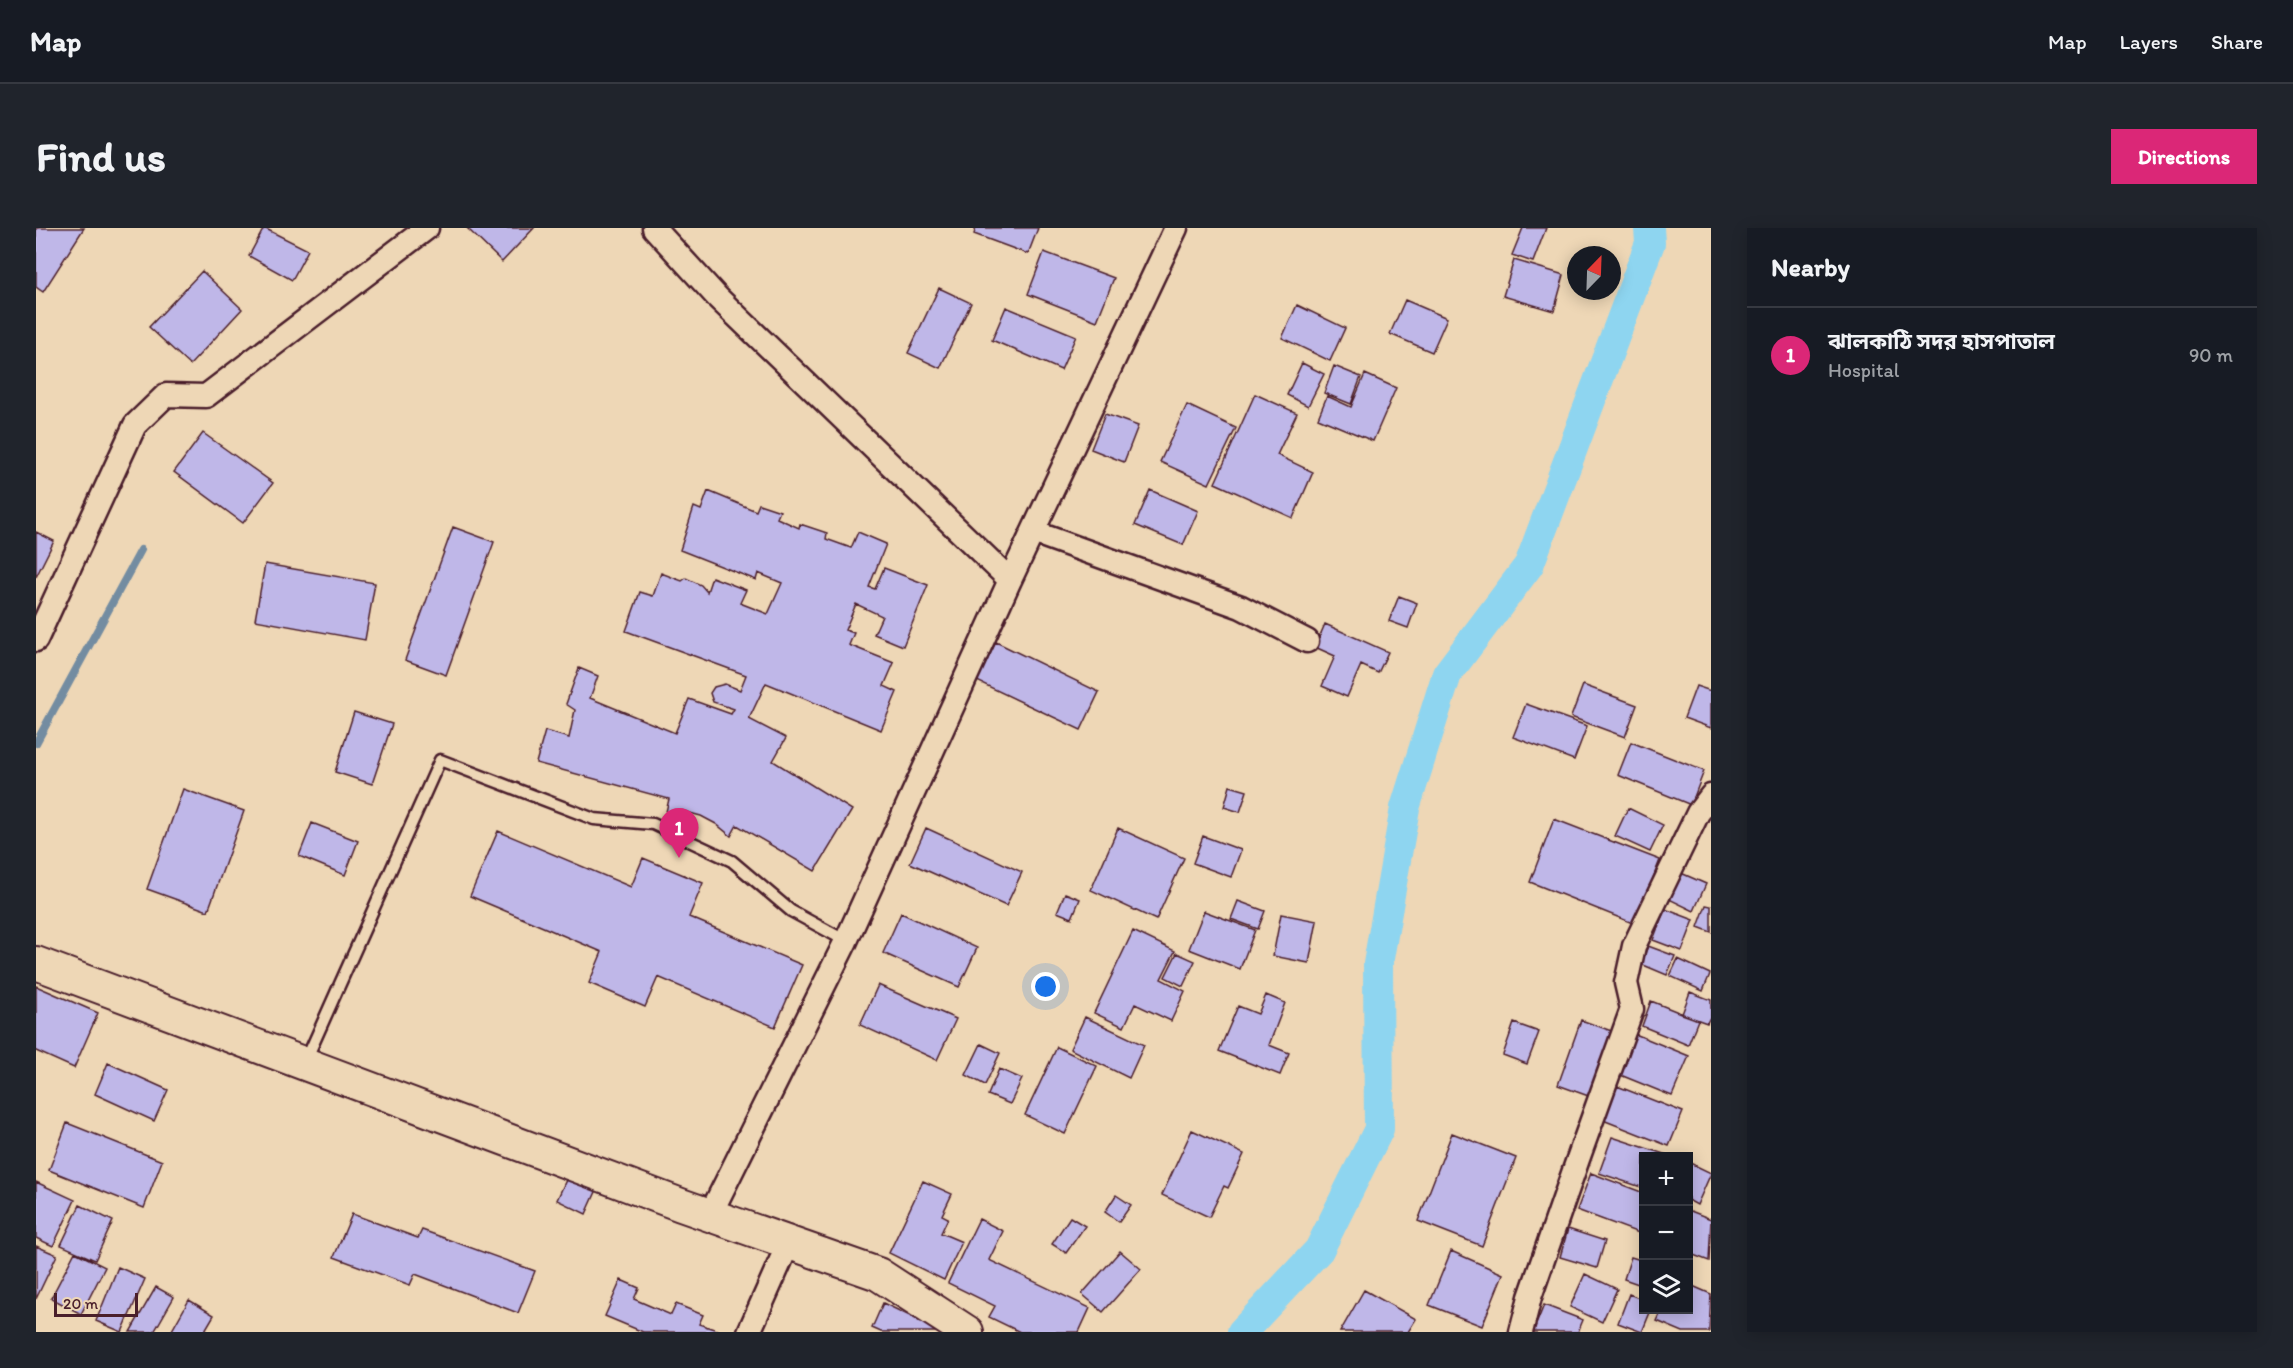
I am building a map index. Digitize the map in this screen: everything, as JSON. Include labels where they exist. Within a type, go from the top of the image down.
[{"type":"main road","points":[[36,963],[710,1215],[878,1274],[967,1332]]},
{"type":"street","points":[[36,640],[135,425],[166,395],[206,396],[427,228]]},
{"type":"street","points":[[654,228],[718,298],[1010,580]]},
{"type":"street","points":[[710,1215],[846,941],[1010,580],[1176,228]]},
{"type":"street","points":[[1033,532],[1241,607],[1307,641]]},
{"type":"street","points":[[1521,1332],[1530,1297],[1632,1009],[1626,983],[1634,946],[1698,813],[1711,796]]},
{"type":"street","points":[[749,1332],[789,1242]]},
{"type":"lane","points":[[304,1064],[440,760],[594,819],[653,824],[732,861],[791,911],[846,941]]},
{"type":"building","points":[[36,228],[84,228],[43,292],[36,287]]},
{"type":"building","points":[[264,228],[308,250],[292,280],[249,256]]},
{"type":"building","points":[[467,228],[534,228],[502,262]]},
{"type":"building","points":[[976,228],[1038,228],[1028,254],[974,234]]},
{"type":"building","points":[[1523,228],[1546,228],[1533,262],[1512,255]]},
{"type":"building","points":[[1044,252],[1114,278],[1097,321],[1028,294]]},
{"type":"building","points":[[1514,260],[1564,275],[1554,311],[1503,296]]},
{"type":"building","points":[[202,271],[242,309],[190,365],[149,327]]},
{"type":"building","points":[[939,288],[971,303],[940,368],[908,353]]},
{"type":"building","points":[[1405,300],[1447,318],[1432,352],[1390,334]]},
{"type":"building","points":[[1297,305],[1345,328],[1330,361],[1282,338]]},
{"type":"building","points":[[1006,307],[1076,336],[1061,370],[992,340]]},
{"type":"building","points":[[1302,363],[1324,374],[1308,406],[1287,395]]},
{"type":"building","points":[[1334,366],[1361,377],[1351,404],[1324,393]]},
{"type":"building","points":[[1365,374],[1396,388],[1373,441],[1318,418],[1327,396],[1351,407]]},
{"type":"building","points":[[1255,394],[1297,413],[1277,455],[1313,472],[1293,518],[1215,483]]},
{"type":"building","points":[[1187,405],[1236,428],[1209,484],[1160,462]]},
{"type":"building","points":[[1105,414],[1138,426],[1124,462],[1091,449]]},
{"type":"building","points":[[203,433],[273,483],[243,523],[174,472]]},
{"type":"building","points":[[1150,490],[1198,511],[1183,545],[1135,525]]},
{"type":"building","points":[[708,491],[756,511],[759,504],[780,511],[777,518],[799,528],[800,524],[827,533],[826,539],[851,548],[858,532],[886,544],[869,587],[875,589],[884,568],[928,585],[903,646],[874,634],[882,616],[856,604],[845,630],[854,633],[849,645],[894,663],[884,686],[897,692],[881,730],[766,683],[749,719],[786,738],[773,761],[852,810],[815,871],[737,825],[731,836],[701,816],[682,811],[666,812],[669,799],[536,763],[545,731],[569,738],[575,710],[566,704],[579,668],[598,676],[590,698],[675,733],[689,699],[731,714],[734,709],[713,702],[710,693],[714,687],[725,684],[740,690],[746,675],[626,631],[640,592],[653,596],[661,573],[682,581],[686,578],[701,585],[707,592],[712,577],[746,590],[740,603],[768,614],[782,583],[758,573],[756,580],[680,550],[694,507],[701,510]]},
{"type":"building","points":[[453,527],[494,542],[446,675],[405,660]]},
{"type":"building","points":[[36,532],[54,541],[36,577]]},
{"type":"building","points":[[265,564],[375,583],[365,640],[255,620]]},
{"type":"building","points":[[1399,596],[1417,603],[1408,628],[1389,621]]},
{"type":"building","points":[[1325,624],[1388,652],[1378,673],[1361,665],[1347,697],[1322,686],[1335,656],[1315,647]]},
{"type":"building","points":[[996,642],[1099,692],[1081,730],[977,681]]},
{"type":"building","points":[[1583,685],[1637,705],[1625,737],[1571,717]]},
{"type":"building","points":[[1696,686],[1711,691],[1711,728],[1684,718]]},
{"type":"building","points":[[1526,704],[1587,726],[1574,760],[1513,737]]},
{"type":"building","points":[[354,712],[392,724],[372,784],[335,772]]},
{"type":"building","points":[[1631,742],[1704,771],[1691,805],[1618,775]]},
{"type":"building","points":[[1230,786],[1247,791],[1240,812],[1224,807]]},
{"type":"building","points":[[183,789],[244,811],[208,911],[147,889]]},
{"type":"building","points":[[1628,808],[1663,825],[1650,852],[1615,836]]},
{"type":"building","points":[[1554,819],[1660,860],[1635,924],[1530,882]]},
{"type":"building","points":[[312,823],[358,841],[345,875],[299,856]]},
{"type":"building","points":[[926,828],[1022,872],[1006,906],[910,863]]},
{"type":"building","points":[[1118,828],[1184,858],[1156,920],[1091,890]]},
{"type":"building","points":[[498,831],[631,887],[643,858],[703,883],[689,917],[802,965],[775,1027],[658,977],[645,1007],[589,983],[602,952],[470,896]]},
{"type":"building","points":[[1203,836],[1241,850],[1231,877],[1193,863]]},
{"type":"building","points":[[1681,873],[1706,884],[1694,911],[1669,899]]},
{"type":"building","points":[[1065,893],[1080,899],[1072,918],[1057,912]]},
{"type":"building","points":[[1238,901],[1265,911],[1258,929],[1231,919]]},
{"type":"building","points":[[1706,905],[1711,906],[1711,932],[1698,927]]},
{"type":"building","points":[[1665,909],[1694,920],[1682,951],[1653,940]]},
{"type":"building","points":[[1204,911],[1255,930],[1240,969],[1189,949]]},
{"type":"building","points":[[901,913],[977,948],[959,987],[883,953]]},
{"type":"building","points":[[1281,914],[1317,921],[1309,963],[1273,956]]},
{"type":"building","points":[[1133,931],[1175,951],[1161,979],[1185,991],[1171,1021],[1135,1004],[1124,1027],[1094,1013]]},
{"type":"building","points":[[1648,946],[1675,956],[1667,975],[1641,964]]},
{"type":"building","points":[[1177,953],[1195,961],[1183,986],[1165,977]]},
{"type":"building","points":[[1678,959],[1710,974],[1703,991],[1670,976]]},
{"type":"building","points":[[878,985],[956,1019],[937,1060],[860,1025]]},
{"type":"building","points":[[36,986],[98,1013],[74,1068],[36,1051]]},
{"type":"building","points":[[1690,992],[1711,1000],[1711,1015],[1707,1023],[1682,1014]]},
{"type":"building","points":[[1266,995],[1285,1003],[1269,1045],[1289,1053],[1280,1075],[1219,1051],[1238,1006],[1258,1014]]},
{"type":"building","points":[[1651,1001],[1698,1020],[1688,1045],[1642,1026]]},
{"type":"building","points":[[1085,1017],[1144,1045],[1129,1078],[1070,1049]]},
{"type":"building","points":[[1581,1020],[1617,1033],[1594,1098],[1558,1085]]},
{"type":"building","points":[[1514,1023],[1539,1032],[1527,1064],[1503,1055]]},
{"type":"building","points":[[1635,1034],[1689,1056],[1672,1096],[1618,1074]]},
{"type":"building","points":[[981,1044],[1000,1053],[985,1085],[966,1075]]},
{"type":"building","points":[[1057,1047],[1097,1066],[1065,1134],[1025,1115]]},
{"type":"building","points":[[108,1063],[168,1090],[154,1121],[95,1094]]},
{"type":"building","points":[[999,1069],[1022,1079],[1010,1104],[988,1095]]},
{"type":"building","points":[[1617,1086],[1683,1112],[1669,1146],[1603,1120]]},
{"type":"building","points":[[67,1123],[162,1161],[144,1208],[49,1170]]},
{"type":"building","points":[[1192,1130],[1244,1154],[1228,1188],[1224,1186],[1209,1217],[1162,1195]]},
{"type":"building","points":[[1452,1133],[1516,1158],[1482,1246],[1418,1221]]},
{"type":"building","points":[[1612,1137],[1658,1152],[1639,1152],[1639,1186],[1599,1173]]},
{"type":"building","points":[[1693,1164],[1711,1173],[1697,1205],[1693,1203]]},
{"type":"building","points":[[570,1171],[599,1185],[586,1214],[557,1200]]},
{"type":"building","points":[[1591,1173],[1639,1191],[1639,1233],[1577,1210]]},
{"type":"building","points":[[923,1181],[952,1194],[942,1215],[948,1218],[941,1233],[962,1242],[944,1280],[889,1253]]},
{"type":"building","points":[[36,1182],[75,1200],[53,1246],[36,1238]]},
{"type":"building","points":[[1116,1195],[1131,1205],[1119,1222],[1105,1212]]},
{"type":"building","points":[[80,1205],[113,1221],[95,1260],[61,1245]]},
{"type":"building","points":[[1693,1212],[1711,1219],[1709,1261],[1693,1255]]},
{"type":"building","points":[[352,1214],[418,1238],[422,1230],[535,1271],[518,1313],[415,1274],[410,1285],[334,1257]]},
{"type":"building","points":[[1070,1217],[1085,1226],[1066,1253],[1052,1244]]},
{"type":"building","points":[[979,1219],[1003,1231],[989,1260],[1090,1308],[1079,1332],[1020,1332],[989,1317],[995,1306],[948,1283]]},
{"type":"building","points":[[1568,1229],[1605,1241],[1597,1268],[1560,1257]]},
{"type":"building","points":[[36,1246],[57,1255],[36,1299]]},
{"type":"building","points":[[1120,1251],[1141,1269],[1103,1312],[1082,1294]]},
{"type":"building","points":[[1451,1251],[1503,1274],[1482,1326],[1429,1305]]},
{"type":"building","points":[[75,1252],[105,1267],[81,1314],[51,1298]]},
{"type":"building","points":[[1631,1257],[1639,1259],[1639,1284],[1624,1279]]},
{"type":"building","points":[[118,1267],[145,1279],[122,1332],[96,1321]]},
{"type":"building","points":[[1585,1274],[1617,1289],[1602,1322],[1570,1307]]},
{"type":"building","points":[[621,1280],[639,1288],[634,1299],[671,1315],[676,1304],[703,1315],[699,1324],[723,1332],[643,1332],[605,1316]]},
{"type":"building","points":[[1693,1286],[1711,1294],[1709,1332],[1683,1332],[1657,1321],[1660,1314],[1693,1314]]},
{"type":"building","points":[[156,1287],[174,1297],[154,1332],[130,1332]]},
{"type":"building","points":[[1364,1290],[1416,1319],[1408,1332],[1340,1332]]},
{"type":"building","points":[[1629,1294],[1639,1298],[1639,1314],[1649,1314],[1642,1332],[1618,1323]]},
{"type":"building","points":[[189,1300],[214,1315],[204,1332],[171,1332]]},
{"type":"building","points":[[883,1303],[943,1332],[881,1332],[872,1328]]},
{"type":"building","points":[[1544,1305],[1583,1320],[1578,1332],[1533,1332]]},
{"type":"waterway","points":[[1242,1332],[1319,1250],[1379,1129],[1378,964],[1405,808],[1447,674],[1529,565],[1650,243],[1649,228]]},
{"type":"waterway","points":[[36,743],[141,550]]},
{"type":"place","name":"ঝালকাঠি সদর হাসপাতাল","points":[[679,858]]}]
